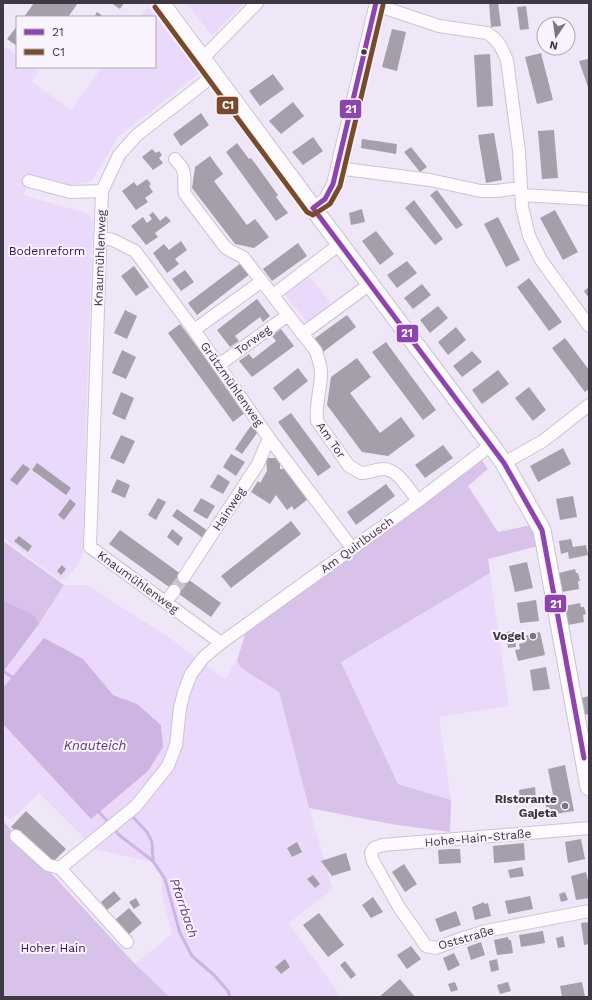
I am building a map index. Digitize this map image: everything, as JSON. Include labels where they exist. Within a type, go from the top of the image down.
[{"type":"street","points":[[161,3],[491,445],[504,463],[542,530],[587,758],[589,786]]},
{"type":"street","points":[[202,59],[257,3]]},
{"type":"street","points":[[313,208],[328,195],[333,184],[376,4],[439,26],[471,32],[483,32],[498,42],[503,50],[506,60],[519,152],[522,207],[525,225],[532,245],[541,260],[589,326]]},
{"type":"street","name":"Knaumühlenweg","points":[[214,75],[137,135],[119,154],[102,191],[90,547],[221,643]]},
{"type":"street","name":"Am Tor","points":[[175,159],[183,169],[183,188],[185,194],[219,240],[231,251],[243,257],[316,351],[321,374],[316,413],[317,421],[349,466],[361,473],[385,469],[390,470],[396,474],[418,501]]},
{"type":"street","points":[[337,168],[430,180],[481,191],[521,192],[589,199]]},
{"type":"street","name":"Knaumühlenweg","points":[[30,181],[70,192],[102,191]]},
{"type":"street","name":"Grützmühlenweg","points":[[100,237],[113,240],[135,251],[194,330],[269,438],[352,548]]},
{"type":"street","points":[[273,295],[340,244]]},
{"type":"street","points":[[194,330],[262,281]]},
{"type":"street","points":[[302,334],[370,284]]},
{"type":"street","name":"Torweg","points":[[219,365],[288,315]]},
{"type":"street","points":[[504,463],[543,441],[589,405]]},
{"type":"street","name":"Hainweg","points":[[184,577],[258,464],[269,438]]},
{"type":"street","name":"Am Quirlbusch","points":[[221,643],[418,501],[491,445]]},
{"type":"street","points":[[166,602],[174,591]]},
{"type":"street","points":[[60,868],[136,806],[168,766],[176,745],[180,708],[184,692],[192,674],[202,658],[221,643]]},
{"type":"street","name":"Hohe-Hain-Straße","points":[[371,853],[374,848],[383,845],[589,828]]},
{"type":"street","points":[[16,836],[48,865],[60,868],[127,942]]},
{"type":"street","name":"Oststraße","points":[[371,853],[373,861],[383,880],[399,907],[426,946],[436,948],[486,931],[589,911]]},
{"type":"green space","points":[[186,3],[244,3],[212,36]]},
{"type":"green space","name":"Bodenreform","points":[[148,7],[155,16],[141,16]]},
{"type":"green space","name":"Bodenreform","points":[[156,17],[199,73],[118,137],[92,181],[67,186],[33,178],[23,195],[89,214],[93,222],[83,555],[71,573],[60,580],[3,538],[3,45],[16,55],[16,68],[33,68],[38,72],[32,82],[71,110],[101,68],[156,68]]},
{"type":"green space","points":[[308,275],[332,304],[307,322],[284,294]]},
{"type":"green space","points":[[481,459],[488,469],[468,486],[498,532],[531,525],[538,546],[488,559],[490,573],[341,662],[398,784],[451,800],[450,832],[391,824],[309,808],[279,692],[241,668],[237,661],[246,631]]},
{"type":"green space","points":[[3,541],[64,585],[39,624],[17,607],[7,603],[3,599]]},
{"type":"green space","points":[[490,573],[509,706],[439,717],[451,800],[398,784],[341,662]]},
{"type":"green space","points":[[64,585],[87,585],[167,636],[225,679],[237,661],[241,668],[279,692],[309,808],[333,889],[289,923],[341,997],[170,997],[135,964],[172,934],[162,896],[162,878],[151,862],[87,847],[83,837],[39,793],[11,820],[3,813],[3,724],[91,819],[137,704],[113,695],[83,659],[3,688],[3,670],[35,631]]},
{"type":"green space","name":"Hoher Hain","points":[[3,821],[135,964],[170,997],[3,997]]},
{"type":"water","points":[[3,599],[6,602],[30,613],[35,617],[39,624],[3,672]]},
{"type":"water","name":"Knauteich","points":[[44,638],[83,659],[113,695],[137,704],[161,725],[163,747],[148,771],[91,819],[3,724],[3,688]]},
{"type":"building","points":[[34,3],[78,3],[69,16],[25,16]]},
{"type":"building","points":[[111,3],[124,3],[120,9]]},
{"type":"building","points":[[489,3],[498,3],[501,26],[491,27]]},
{"type":"building","points":[[526,6],[529,29],[520,30],[517,7]]},
{"type":"building","points":[[97,12],[103,16],[95,16]]},
{"type":"building","points":[[16,27],[16,45],[7,39]]},
{"type":"building","points":[[392,29],[406,32],[397,71],[382,67]]},
{"type":"building","points":[[490,54],[493,106],[477,107],[474,55]]},
{"type":"building","points":[[536,54],[536,56],[542,56],[553,100],[537,104],[525,57]]},
{"type":"building","points":[[588,59],[589,61],[589,90],[579,61]]},
{"type":"building","points":[[273,74],[284,89],[260,106],[249,91]]},
{"type":"building","points":[[293,102],[304,116],[281,134],[269,121]]},
{"type":"building","points":[[201,113],[209,125],[181,146],[173,134]]},
{"type":"building","points":[[554,130],[558,178],[542,179],[538,131]]},
{"type":"building","points":[[494,133],[502,180],[486,183],[478,135]]},
{"type":"building","points":[[313,137],[323,151],[303,165],[292,152]]},
{"type":"building","points":[[362,139],[397,144],[396,154],[361,148]]},
{"type":"building","points":[[237,143],[249,159],[251,158],[278,195],[276,197],[288,213],[276,221],[226,152]]},
{"type":"building","points":[[411,147],[427,167],[420,172],[404,152]]},
{"type":"building","points":[[152,149],[156,153],[159,151],[162,155],[159,158],[163,163],[153,170],[142,157]]},
{"type":"building","points":[[210,156],[223,174],[214,181],[247,225],[255,219],[269,237],[254,248],[235,244],[192,188],[195,167]]},
{"type":"building","points":[[147,179],[151,184],[149,186],[153,192],[145,198],[148,202],[136,210],[122,191],[134,182],[137,186]]},
{"type":"building","points":[[437,190],[463,225],[456,229],[430,195]]},
{"type":"building","points":[[414,200],[443,239],[435,245],[405,208]]},
{"type":"building","points":[[362,209],[365,222],[351,225],[349,213]]},
{"type":"building","points":[[555,210],[578,252],[563,260],[540,218]]},
{"type":"building","points":[[153,212],[160,221],[166,216],[171,221],[155,233],[158,237],[146,245],[131,226],[143,217],[147,223],[152,219],[149,215]]},
{"type":"building","points":[[498,217],[520,260],[506,267],[484,224]]},
{"type":"building","points":[[376,231],[394,254],[380,265],[362,241]]},
{"type":"building","points":[[181,241],[187,250],[175,259],[179,264],[167,273],[153,253],[164,244],[169,250]]},
{"type":"building","points":[[298,243],[307,256],[272,281],[263,269]]},
{"type":"building","points":[[407,261],[417,273],[397,288],[387,275]]},
{"type":"building","points":[[241,263],[250,274],[197,315],[188,303]]},
{"type":"building","points":[[134,266],[149,287],[136,296],[121,276]]},
{"type":"building","points":[[185,270],[194,282],[181,291],[172,279]]},
{"type":"building","points":[[529,278],[562,322],[549,331],[517,287]]},
{"type":"building","points":[[422,284],[431,295],[413,309],[404,298]]},
{"type":"building","points":[[589,287],[589,298],[584,291]]},
{"type":"building","points":[[257,299],[270,316],[263,322],[260,317],[235,336],[239,341],[230,347],[217,330]]},
{"type":"building","points":[[438,306],[448,318],[430,333],[420,320]]},
{"type":"building","points":[[125,310],[137,316],[127,339],[114,333]]},
{"type":"building","points":[[347,315],[356,327],[323,352],[314,339]]},
{"type":"building","points":[[180,324],[246,412],[233,422],[168,333]]},
{"type":"building","points":[[456,327],[466,340],[448,355],[438,342]]},
{"type":"building","points":[[281,329],[294,346],[252,377],[239,361],[249,354],[253,359],[276,341],[272,336]]},
{"type":"building","points":[[565,338],[589,370],[589,389],[585,392],[552,348]]},
{"type":"building","points":[[386,342],[436,410],[423,420],[372,352]]},
{"type":"building","points":[[122,350],[136,357],[126,379],[112,373]]},
{"type":"building","points":[[472,351],[482,362],[462,377],[453,366]]},
{"type":"building","points":[[357,358],[371,377],[350,393],[380,433],[401,417],[415,436],[388,456],[362,452],[327,405],[331,377]]},
{"type":"building","points":[[298,368],[308,381],[283,401],[273,388]]},
{"type":"building","points":[[498,370],[509,384],[482,404],[472,390]]},
{"type":"building","points":[[529,387],[546,410],[533,421],[515,398]]},
{"type":"building","points":[[121,392],[134,398],[125,420],[112,414]]},
{"type":"building","points":[[291,413],[331,467],[318,476],[278,422]]},
{"type":"building","points":[[252,424],[260,429],[242,454],[235,449]]},
{"type":"building","points":[[121,435],[135,441],[124,464],[110,458]]},
{"type":"building","points":[[443,445],[453,458],[425,478],[415,465]]},
{"type":"building","points":[[563,448],[571,464],[538,482],[530,466]]},
{"type":"building","points":[[231,454],[245,462],[236,476],[223,467]]},
{"type":"building","points":[[266,458],[280,458],[280,469],[285,469],[308,499],[294,510],[292,506],[287,510],[276,495],[270,504],[251,492],[258,481],[260,483],[267,471]]},
{"type":"building","points":[[37,463],[71,488],[66,495],[32,470]]},
{"type":"building","points":[[23,464],[30,469],[17,485],[10,480]]},
{"type":"building","points":[[218,474],[230,482],[223,494],[210,487]]},
{"type":"building","points":[[117,479],[130,485],[125,498],[111,492]]},
{"type":"building","points":[[386,484],[395,496],[356,525],[347,512]]},
{"type":"building","points":[[573,496],[577,517],[560,520],[556,499]]},
{"type":"building","points":[[158,498],[166,502],[156,520],[148,515]]},
{"type":"building","points":[[201,498],[215,506],[207,519],[193,511]]},
{"type":"building","points":[[70,499],[76,504],[64,520],[58,515]]},
{"type":"building","points":[[177,509],[208,531],[203,538],[172,516]]},
{"type":"building","points":[[291,521],[301,534],[231,588],[221,576]]},
{"type":"building","points":[[172,529],[183,538],[178,546],[167,537]]},
{"type":"building","points":[[120,530],[221,603],[211,617],[109,544]]},
{"type":"building","points":[[19,536],[32,546],[28,552],[14,541]]},
{"type":"building","points":[[571,539],[573,547],[586,545],[588,555],[569,559],[568,552],[561,554],[559,541]]},
{"type":"building","points":[[527,562],[533,588],[515,592],[509,566]]},
{"type":"building","points":[[62,565],[66,569],[61,575],[57,571]]},
{"type":"building","points":[[575,569],[576,573],[578,573],[580,581],[578,581],[579,589],[562,592],[559,573]]},
{"type":"building","points":[[536,600],[539,621],[520,623],[517,603]]},
{"type":"building","points":[[580,603],[581,607],[584,607],[586,614],[583,615],[584,622],[568,625],[565,606]]},
{"type":"building","points":[[514,631],[516,647],[508,648],[506,632]]},
{"type":"building","points":[[540,632],[545,655],[518,661],[515,650],[520,649],[519,644],[526,642],[524,636]]},
{"type":"building","points":[[546,667],[550,689],[533,691],[530,670]]},
{"type":"building","points":[[589,696],[589,714],[584,715],[581,698]]},
{"type":"building","points":[[565,765],[574,811],[555,814],[555,810],[547,811],[544,796],[553,795],[548,769]]},
{"type":"building","points":[[535,787],[536,800],[520,802],[519,790]]},
{"type":"building","points":[[26,811],[66,849],[50,865],[11,827]]},
{"type":"building","points":[[581,839],[585,859],[568,863],[565,842]]},
{"type":"building","points":[[297,842],[302,852],[292,857],[287,848]]},
{"type":"building","points":[[524,843],[525,860],[494,863],[493,846]]},
{"type":"building","points":[[460,849],[461,863],[439,864],[438,850]]},
{"type":"building","points":[[346,853],[351,870],[332,876],[321,861]]},
{"type":"building","points":[[404,864],[417,884],[405,892],[392,872]]},
{"type":"building","points":[[522,867],[524,876],[510,878],[508,870]]},
{"type":"building","points":[[586,872],[589,885],[589,898],[576,900],[571,876]]},
{"type":"building","points":[[313,875],[320,884],[315,888],[307,879]]},
{"type":"building","points":[[114,891],[121,899],[107,910],[101,902]]},
{"type":"building","points":[[565,892],[568,900],[561,902],[559,894]]},
{"type":"building","points":[[530,896],[533,909],[508,914],[505,901]]},
{"type":"building","points":[[373,897],[383,912],[371,918],[362,905]]},
{"type":"building","points":[[136,898],[140,905],[134,909],[129,902]]},
{"type":"building","points":[[484,902],[484,904],[488,903],[491,916],[475,920],[472,907]]},
{"type":"building","points":[[129,908],[142,923],[128,935],[115,920]]},
{"type":"building","points":[[456,911],[461,925],[440,932],[435,919]]},
{"type":"building","points":[[319,913],[344,945],[328,957],[303,925]]},
{"type":"building","points":[[589,922],[589,944],[584,945],[581,923]]},
{"type":"building","points":[[543,931],[545,943],[521,947],[519,935]]},
{"type":"building","points":[[563,936],[565,947],[558,948],[556,938]]},
{"type":"building","points":[[508,937],[509,940],[511,940],[513,953],[497,955],[494,940]]},
{"type":"building","points":[[481,942],[485,955],[471,960],[467,947]]},
{"type":"building","points":[[411,946],[421,959],[407,969],[397,955]]},
{"type":"building","points":[[454,953],[460,965],[448,971],[443,958]]},
{"type":"building","points":[[285,959],[290,967],[281,974],[275,967]]},
{"type":"building","points":[[497,959],[499,970],[491,972],[489,961]]},
{"type":"building","points":[[345,961],[356,975],[351,979],[340,965]]},
{"type":"building","points":[[400,979],[415,997],[379,997]]},
{"type":"building","points":[[455,982],[458,990],[451,992],[448,984]]},
{"type":"building","points":[[508,982],[511,991],[500,994],[497,985]]},
{"type":"building","points":[[582,982],[585,997],[562,997],[560,986]]},
{"type":"waterway","name":"Pfarrbach","points":[[3,671],[12,677]]},
{"type":"waterway","points":[[99,812],[110,824]]},
{"type":"waterway","name":"Pfarrbach","points":[[133,817],[147,832],[152,842],[153,861],[165,879],[180,933],[192,956],[214,975],[228,991],[230,997]]},
{"type":"waterway","points":[[114,829],[119,835],[153,861]]},
{"type":"tunnel","points":[[174,591],[184,577]]},
{"type":"transit line","name":"21","points":[[313,208],[325,199],[333,184],[376,3]]},
{"type":"transit line","name":"C1","points":[[155,7],[307,212],[313,215],[330,204],[340,186],[383,5]]},
{"type":"transit line","name":"21","points":[[313,208],[504,463],[542,530],[584,758]]},
{"type":"place","name":"Vogel","points":[[533,636]]},
{"type":"place","name":"Ristorante Gajeta","points":[[565,806]]}]
